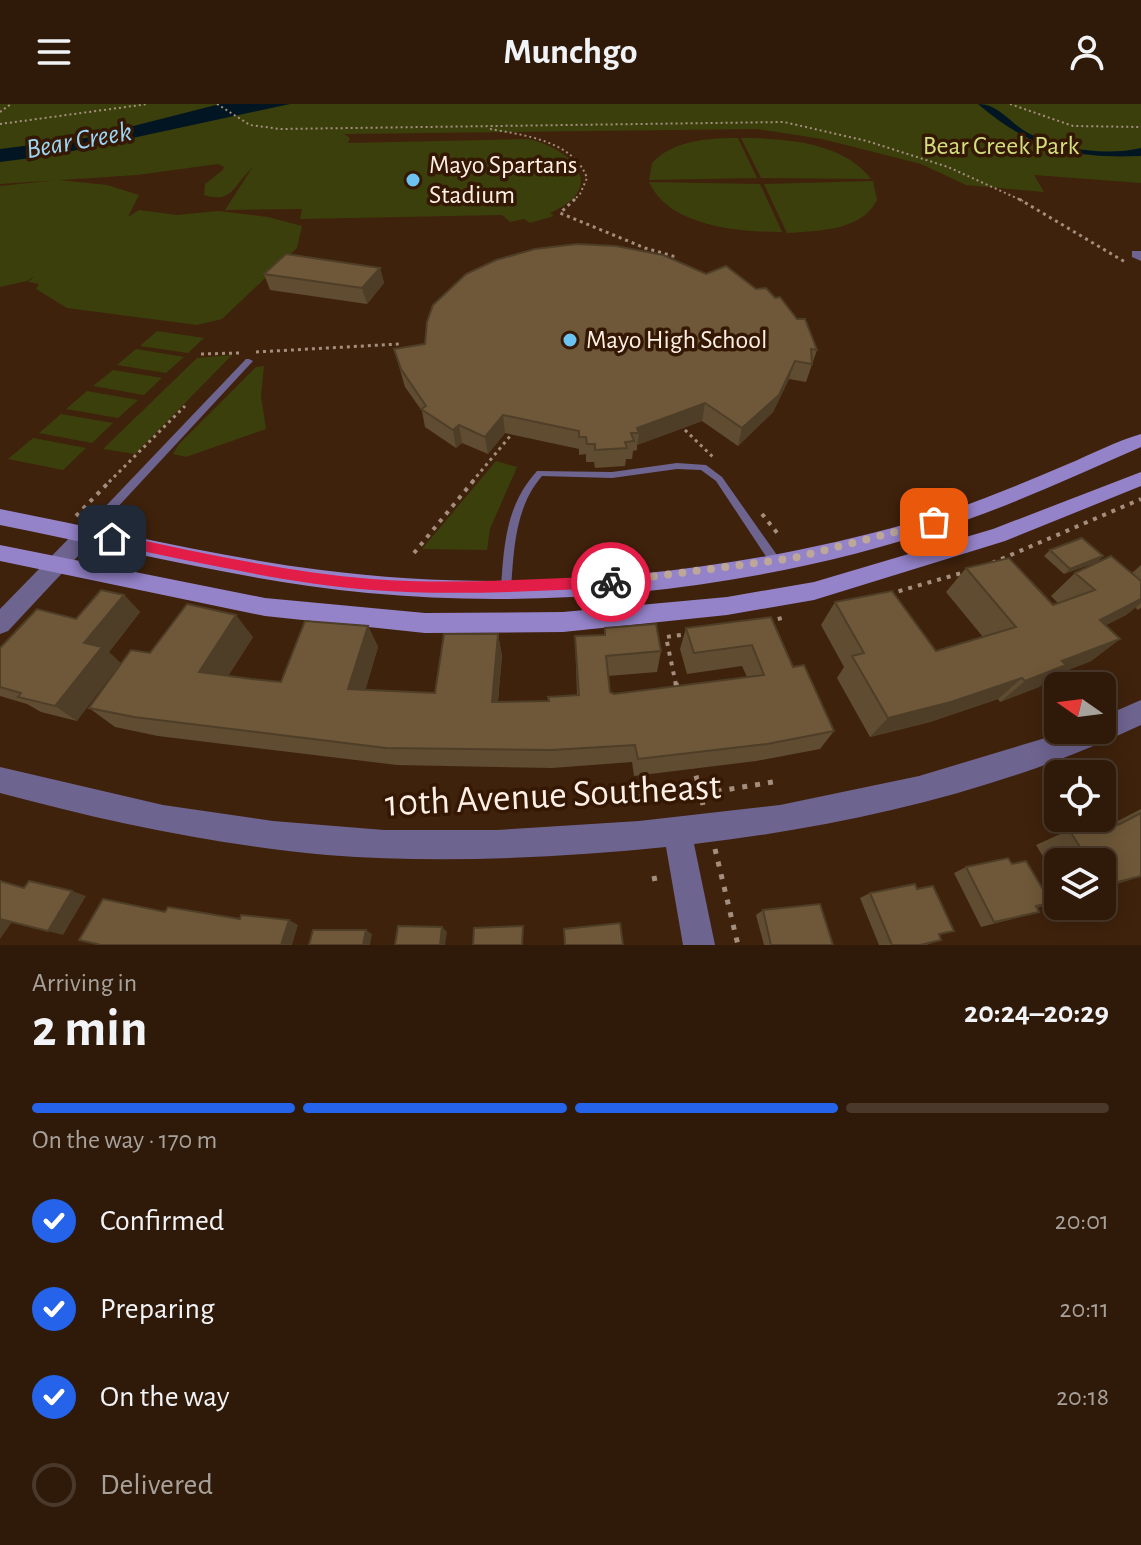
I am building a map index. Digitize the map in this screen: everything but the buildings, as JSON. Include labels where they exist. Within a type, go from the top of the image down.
[{"type":"main road","points":[[0,517],[321,579],[405,587],[506,588],[643,579],[775,561],[912,530],[1022,490],[1141,440]]},
{"type":"main road","points":[[0,553],[265,607],[364,618],[492,623],[647,616],[794,596],[865,577],[998,535],[1141,479]]},
{"type":"street","points":[[0,624],[86,534]]},
{"type":"street","name":"10th Avenue Southeast","points":[[1116,724],[1141,712]]},
{"type":"street","name":"10th Avenue Southeast","points":[[0,780],[166,819],[292,836],[440,845],[678,834],[828,813],[894,799],[1063,744]]},
{"type":"street","points":[[678,834],[699,945]]},
{"type":"lane","points":[[86,534],[249,361]]},
{"type":"lane","points":[[506,588],[510,541],[516,517],[527,489],[540,473],[612,475],[677,466],[703,467],[719,479],[775,561]]},
{"type":"path","points":[[0,112],[11,104]]},
{"type":"path","points":[[0,124],[148,104]]},
{"type":"path","points":[[217,104],[258,128],[280,129],[784,122],[882,145],[948,167],[1016,197],[1113,253],[1135,258]]},
{"type":"path","points":[[1010,104],[1053,122],[1086,130],[1141,127]]},
{"type":"path","points":[[476,127],[530,137],[563,149],[580,160],[588,174],[586,185],[576,202],[560,213],[645,248],[673,256],[672,260]]},
{"type":"path","points":[[201,354],[399,344]]},
{"type":"path","points":[[228,363],[238,353]]},
{"type":"path","points":[[86,505],[186,405]]},
{"type":"path","points":[[414,553],[511,435]]},
{"type":"path","points":[[666,637],[678,694]]},
{"type":"path","points":[[691,751],[700,794]]},
{"type":"path","points":[[626,799],[700,794],[773,782]]},
{"type":"path","points":[[720,868],[738,945]]},
{"type":"green space","name":"Bear Creek Park","points":[[0,104],[1141,104],[1141,183],[1034,175],[1044,192],[966,185],[921,164],[822,139],[757,129],[344,134],[350,138],[348,143],[528,139],[559,151],[578,170],[581,181],[578,192],[568,203],[550,213],[554,216],[530,223],[524,219],[510,222],[502,215],[300,219],[302,209],[225,210],[252,168],[227,195],[204,195],[205,184],[223,170],[224,167],[218,164],[137,175],[0,184]]},
{"type":"green space","points":[[738,138],[757,178],[649,180],[652,163],[670,149],[704,140]]},
{"type":"green space","points":[[741,138],[794,141],[829,150],[845,157],[871,179],[761,178]]},
{"type":"green space","points":[[59,180],[107,185],[139,195],[128,217],[139,210],[177,215],[218,211],[268,217],[302,226],[297,248],[222,319],[197,325],[67,308],[36,289],[39,284],[28,282],[35,276],[0,287],[0,186]]},
{"type":"green space","points":[[873,181],[877,200],[861,218],[838,227],[787,233],[764,184]]},
{"type":"green space","points":[[649,182],[760,184],[782,232],[746,231],[689,218],[672,209]]},
{"type":"green space","points":[[157,331],[204,338],[188,353],[140,346]]},
{"type":"green space","points":[[136,349],[184,357],[166,373],[117,365]]},
{"type":"green space","points":[[232,355],[135,454],[103,449],[197,358]]},
{"type":"green space","points":[[264,366],[261,396],[266,429],[186,457],[173,454],[179,444],[256,367]]},
{"type":"green space","points":[[113,370],[162,378],[144,395],[93,386]]},
{"type":"green space","points":[[87,391],[138,400],[118,418],[66,409]]},
{"type":"green space","points":[[61,414],[113,423],[92,443],[39,433]]},
{"type":"green space","points":[[33,438],[86,448],[63,470],[8,459]]},
{"type":"green space","points":[[496,461],[517,467],[490,529],[487,550],[422,549]]},
{"type":"water","name":"Bear Creek","points":[[220,104],[290,104],[54,155],[0,162],[0,149],[86,138]]},
{"type":"water","points":[[978,104],[993,107],[1023,130],[1043,140],[1084,150],[1141,148],[1141,156],[1094,155],[1054,148],[1016,132]]},
{"type":"way so far","points":[[611,582],[794,558],[934,522]]},
{"type":"place","name":"Mayo Spartans Stadium","points":[[413,180]]},
{"type":"place","name":"Mayo High School","points":[[570,340]]},
{"type":"route","points":[[112,539],[258,569],[369,584],[506,588],[611,582]]}]
